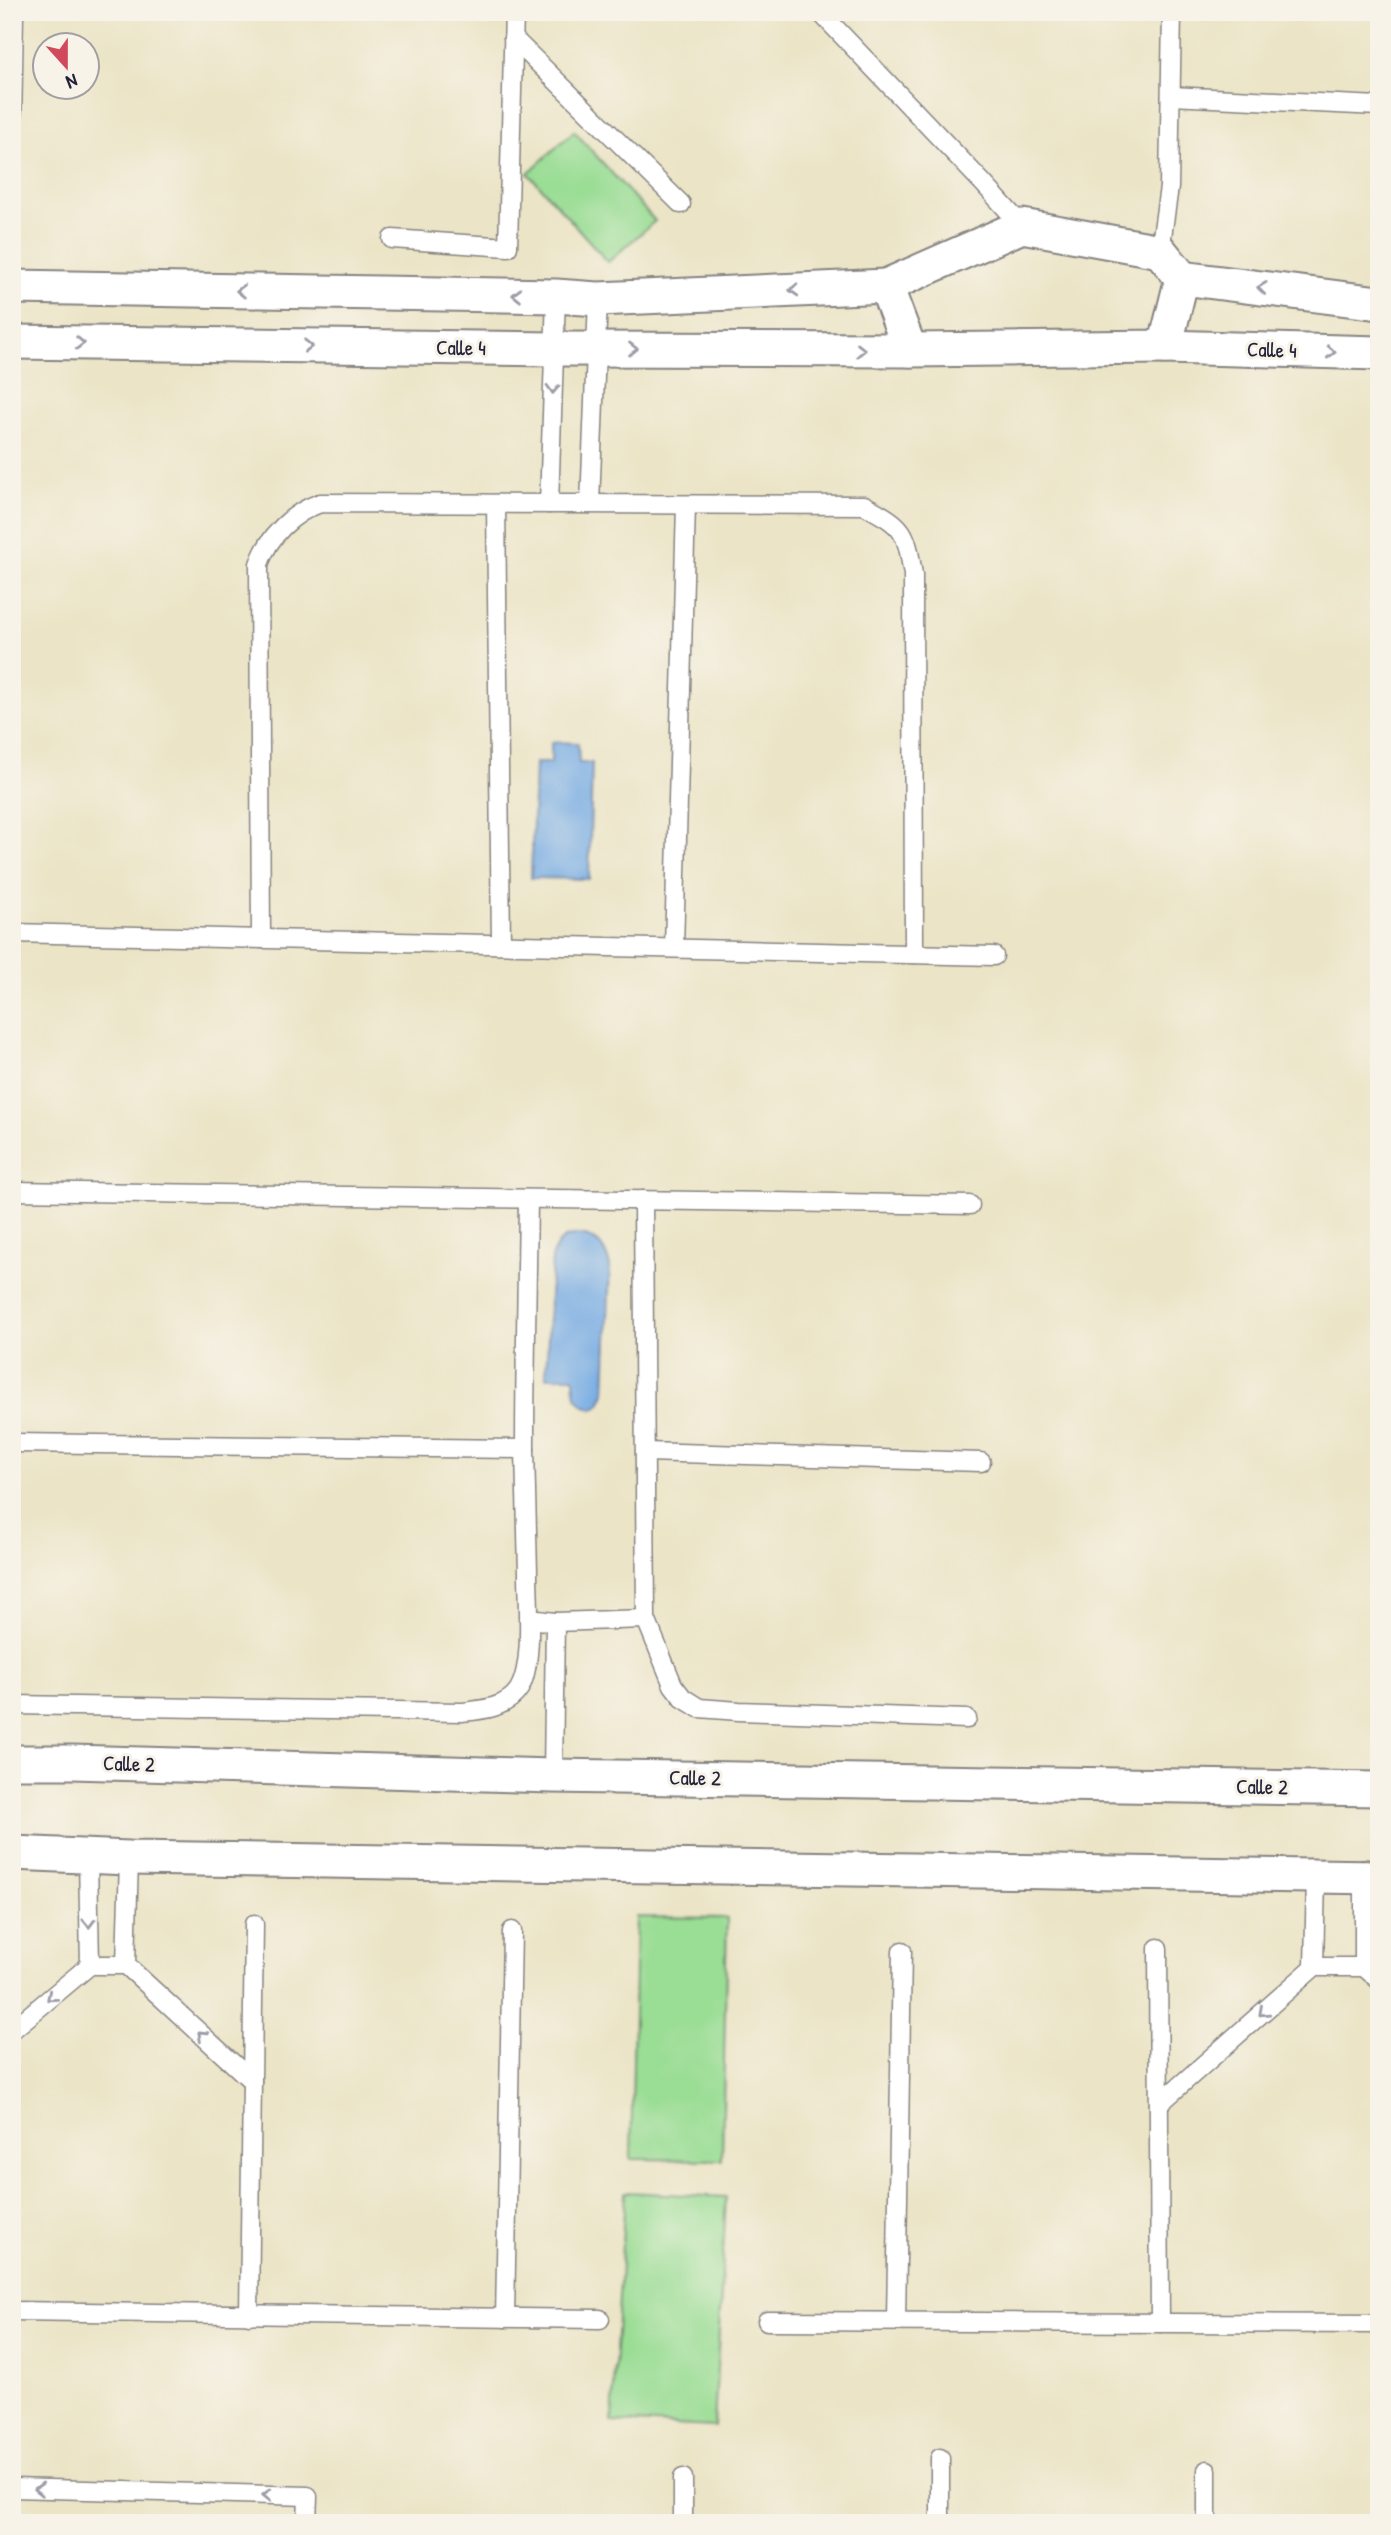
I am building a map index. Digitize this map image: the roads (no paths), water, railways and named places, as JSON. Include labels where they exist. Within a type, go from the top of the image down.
[{"type":"street","points":[[12,287],[556,296],[598,299],[886,286],[1021,226],[1160,251],[1182,278],[1379,303]]},
{"type":"street","points":[[1165,347],[1182,278]]},
{"type":"street","points":[[886,286],[910,350]]},
{"type":"street","name":"Calle 4","points":[[12,342],[554,349],[910,350],[1165,347],[1379,353]]},
{"type":"street","name":"Calle 2","points":[[12,1762],[554,1776],[1379,1789]]},
{"type":"street","points":[[12,1853],[129,1858],[1371,1877]]},
{"type":"lane","points":[[12,126],[14,12]]},
{"type":"lane","points":[[392,239],[508,247],[514,12]]},
{"type":"lane","points":[[820,12],[1021,226]]},
{"type":"lane","points":[[1160,251],[1169,187],[1172,12]]},
{"type":"lane","points":[[513,38],[681,204]]},
{"type":"lane","points":[[1171,96],[1379,106]]},
{"type":"lane","points":[[549,504],[556,296]]},
{"type":"lane","points":[[590,505],[598,299]]},
{"type":"lane","points":[[261,939],[259,564],[271,540],[303,509],[320,503],[864,505],[898,525],[907,537],[913,575],[914,954]]},
{"type":"lane","points":[[496,504],[501,944]]},
{"type":"lane","points":[[674,948],[686,505]]},
{"type":"lane","points":[[12,933],[994,956]]},
{"type":"lane","points":[[12,1191],[970,1205]]},
{"type":"lane","points":[[12,1705],[483,1710],[503,1703],[518,1690],[526,1667],[529,1619],[525,1449],[528,1199]]},
{"type":"lane","points":[[643,1200],[646,1619],[673,1685],[683,1698],[699,1708],[739,1712],[967,1718]]},
{"type":"lane","points":[[12,1443],[525,1449]]},
{"type":"lane","points":[[645,1452],[981,1462]]},
{"type":"lane","points":[[529,1619],[555,1622],[646,1619]]},
{"type":"lane","points":[[554,1776],[555,1622]]},
{"type":"lane","points":[[88,1857],[90,1965]]},
{"type":"lane","points":[[127,1965],[129,1858]]},
{"type":"lane","points":[[1314,1967],[1316,1876]]},
{"type":"lane","points":[[1364,1967],[1371,1877]]},
{"type":"lane","points":[[249,2315],[254,1924]]},
{"type":"lane","points":[[505,2318],[512,1931]]},
{"type":"lane","points":[[1158,1948],[1160,2323]]},
{"type":"lane","points":[[896,2321],[902,1951]]},
{"type":"lane","points":[[12,2030],[90,1965],[127,1965],[252,2081]]},
{"type":"lane","points":[[1159,2104],[1314,1967],[1364,1967],[1379,1980]]},
{"type":"lane","points":[[12,2311],[600,2319]]},
{"type":"lane","points":[[767,2320],[1379,2324]]},
{"type":"lane","points":[[940,2458],[940,2523]]},
{"type":"lane","points":[[1207,2470],[1207,2523]]},
{"type":"lane","points":[[683,2478],[683,2523]]},
{"type":"lane","points":[[12,2488],[308,2496],[307,2523]]},
{"type":"water","points":[[551,742],[578,743],[579,763],[592,763],[589,879],[531,878],[535,763],[551,763]]},
{"type":"water","points":[[582,1235],[601,1246],[610,1266],[605,1393],[600,1404],[594,1409],[579,1402],[574,1389],[574,1377],[546,1377],[552,1255],[563,1239]]}]
